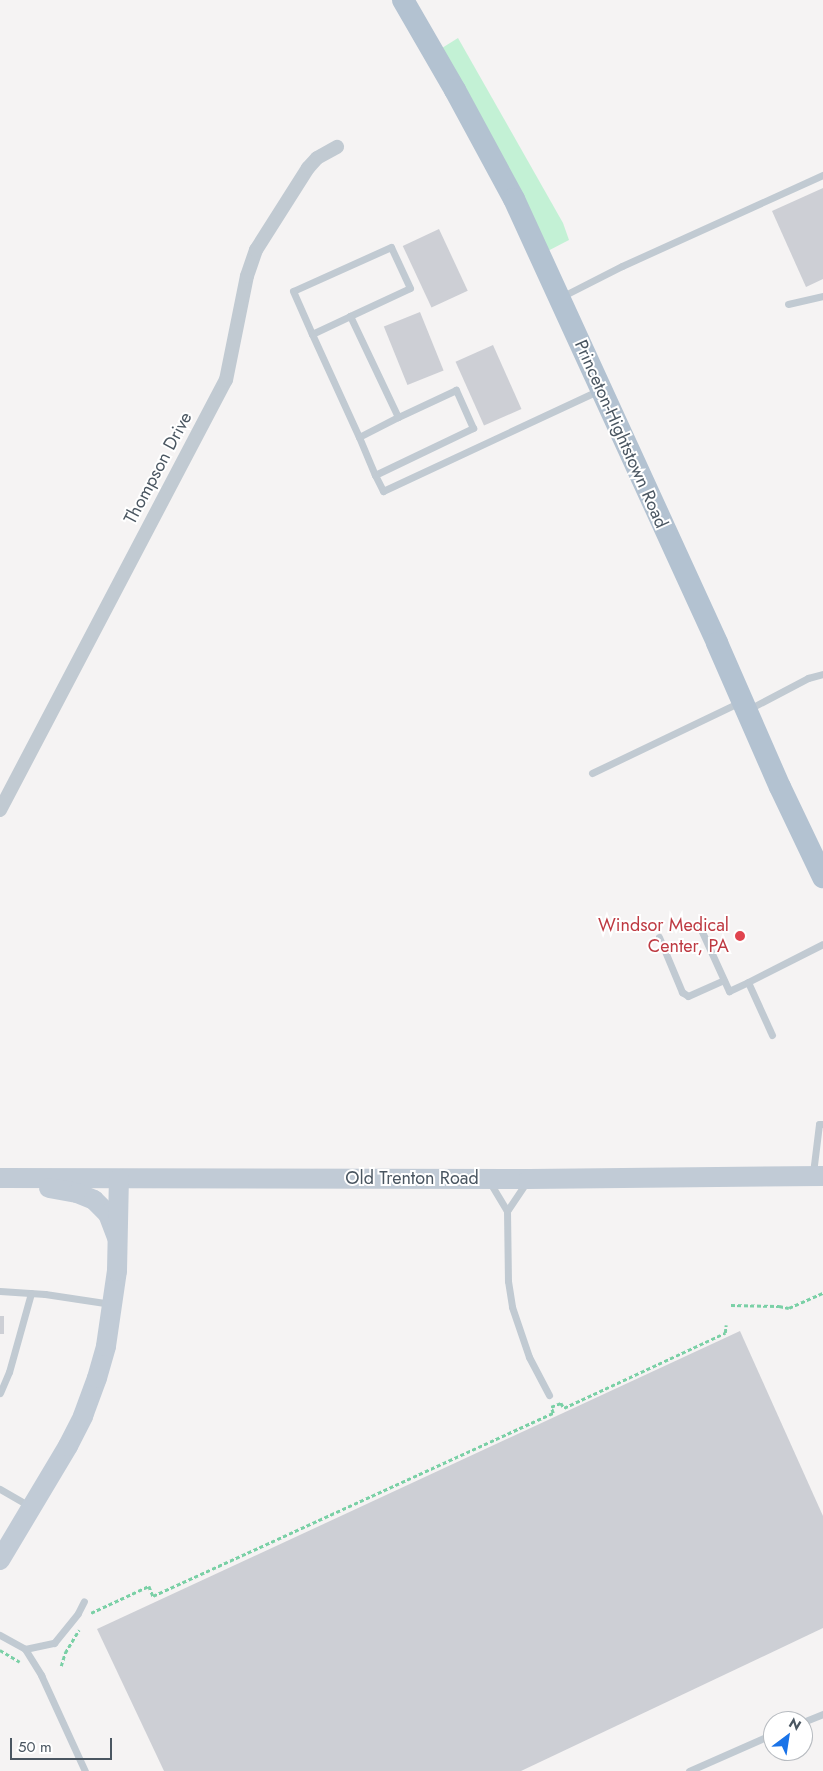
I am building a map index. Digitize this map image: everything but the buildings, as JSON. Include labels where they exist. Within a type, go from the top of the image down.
[{"type":"main road","name":"Princeton-Hightstown Road","points":[[403,0],[448,77],[514,199],[717,643],[743,706],[823,877]]},
{"type":"main road","name":"Old Trenton Road","points":[[0,1179],[529,1179],[818,1176]]},
{"type":"main road","points":[[0,1179],[77,1193],[94,1200],[108,1214],[119,1242]]},
{"type":"main road","points":[[0,1560],[83,1416],[100,1370],[114,1304],[119,1242],[119,1179]]},
{"type":"street","name":"Thompson Drive","points":[[0,810],[226,380],[247,276],[256,250],[308,168],[317,158],[337,147]]},
{"type":"lane","points":[[559,298],[622,266],[823,175]]},
{"type":"lane","points":[[312,334],[410,288],[391,246],[293,291],[312,334],[375,475],[383,491],[600,389]]},
{"type":"lane","points":[[788,304],[823,296]]},
{"type":"lane","points":[[350,316],[398,417]]},
{"type":"lane","points":[[358,437],[456,390],[474,428],[375,475]]},
{"type":"lane","points":[[592,773],[808,678],[823,674]]},
{"type":"lane","points":[[698,923],[729,991],[823,944]]},
{"type":"lane","points":[[659,937],[682,992],[688,996],[724,980]]},
{"type":"lane","points":[[748,982],[772,1035]]},
{"type":"lane","points":[[818,1176],[820,1124],[823,1124]]},
{"type":"lane","points":[[488,1178],[506,1211],[508,1281],[512,1307],[529,1357],[549,1395]]},
{"type":"lane","points":[[506,1211],[529,1179]]},
{"type":"lane","points":[[0,1292],[31,1293],[114,1304]]},
{"type":"lane","points":[[0,1393],[31,1293]]},
{"type":"lane","points":[[0,1489],[31,1507]]},
{"type":"lane","points":[[25,1649],[54,1642],[78,1614],[84,1601]]},
{"type":"lane","points":[[0,1635],[25,1649],[41,1675],[85,1771]]},
{"type":"lane","points":[[689,1771],[763,1738]]},
{"type":"path","points":[[731,1305],[789,1308],[823,1293]]},
{"type":"path","points":[[86,1618],[93,1611],[149,1586],[153,1596],[553,1413],[551,1408],[561,1403],[564,1408],[725,1333],[726,1325]]},
{"type":"path","points":[[61,1666],[65,1653],[82,1625]]},
{"type":"path","points":[[0,1650],[22,1664]]},
{"type":"green space","points":[[458,38],[563,223],[569,240],[540,255],[434,53]]},
{"type":"place","name":"Windsor Medical Center, PA","points":[[740,936]]}]
